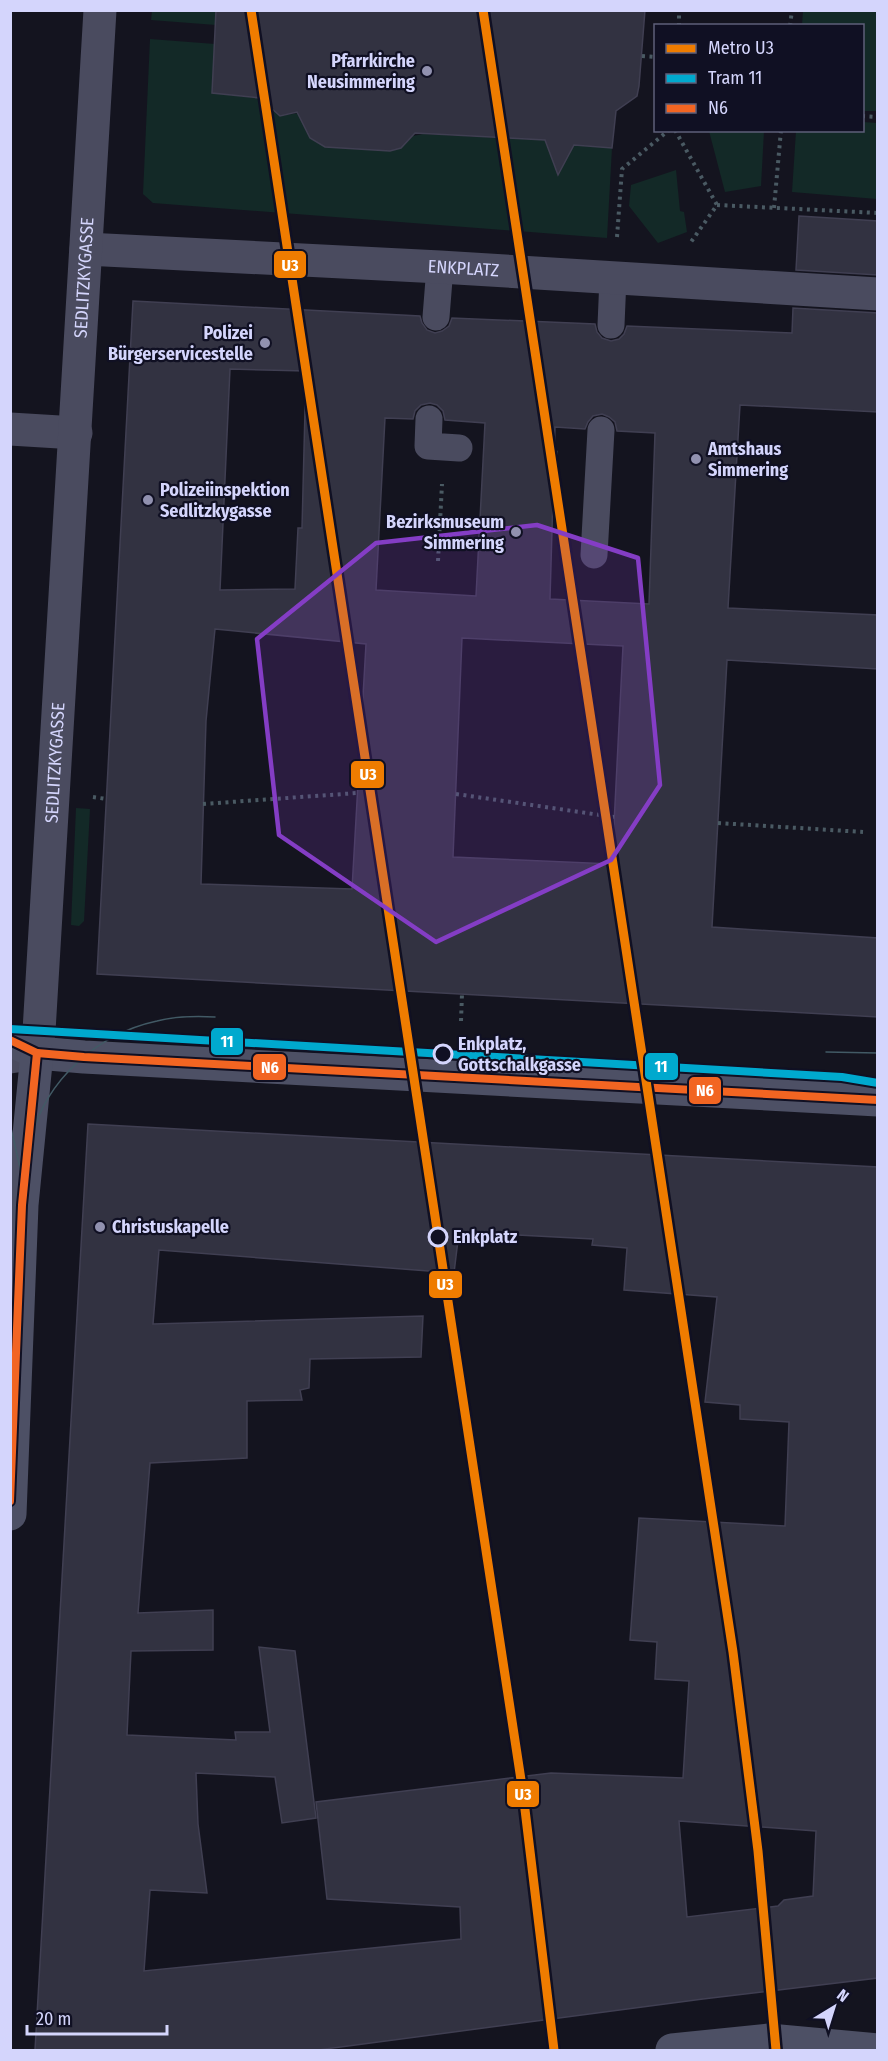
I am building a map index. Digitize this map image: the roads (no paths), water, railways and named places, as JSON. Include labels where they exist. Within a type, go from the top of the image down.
[{"type":"main road","points":[[19,1050],[878,1100]]},
{"type":"main road","name":"SEDLITZKYGASSE","points":[[10,1514],[22,1205],[19,1050]]},
{"type":"main road","points":[[672,2050],[769,2040],[878,2050]]},
{"type":"street","name":"SEDLITZKYGASSE","points":[[19,1050],[76,433],[100,10]]},
{"type":"street","name":"ENKPLATZ","points":[[87,249],[440,267],[878,294]]},
{"type":"street","points":[[10,429],[76,433]]},
{"type":"lane","points":[[436,317],[440,267]]},
{"type":"lane","points":[[611,325],[614,278]]},
{"type":"lane","points":[[429,419],[428,446],[452,448]]},
{"type":"lane","points":[[594,555],[601,430]]},
{"type":"tram line","points":[[10,1415],[24,1183],[31,1139],[38,1118],[62,1079],[77,1063],[95,1048],[114,1037],[135,1027],[164,1019],[215,1017]]},
{"type":"tram line","name":"11","points":[[10,1029],[842,1077],[878,1083]]},
{"type":"tram line","points":[[826,1052],[878,1053]]},
{"type":"tram line","points":[[10,1124],[21,1172]]},
{"type":"tram line","points":[[874,2050],[878,2049]]},
{"type":"metro line","name":"U3","points":[[251,10],[523,1793],[554,2050]]},
{"type":"metro line","name":"U3","points":[[483,10],[733,1652],[758,1851],[776,2050]]},
{"type":"place","name":"Pfarrkirche Neusimmering","points":[[427,71]]},
{"type":"place","name":"Polizei Bürgerservicestelle","points":[[265,343]]},
{"type":"place","name":"Amtshaus Simmering","points":[[696,459]]},
{"type":"place","name":"Polizeiinspektion Sedlitzkygasse","points":[[148,500]]},
{"type":"place","name":"Bezirksmuseum Simmering","points":[[516,532]]},
{"type":"place","name":"Enkplatz, Gottschalkgasse","points":[[443,1054]]},
{"type":"place","name":"Christuskapelle","points":[[100,1227]]},
{"type":"place","name":"Enkplatz","points":[[438,1237]]}]
